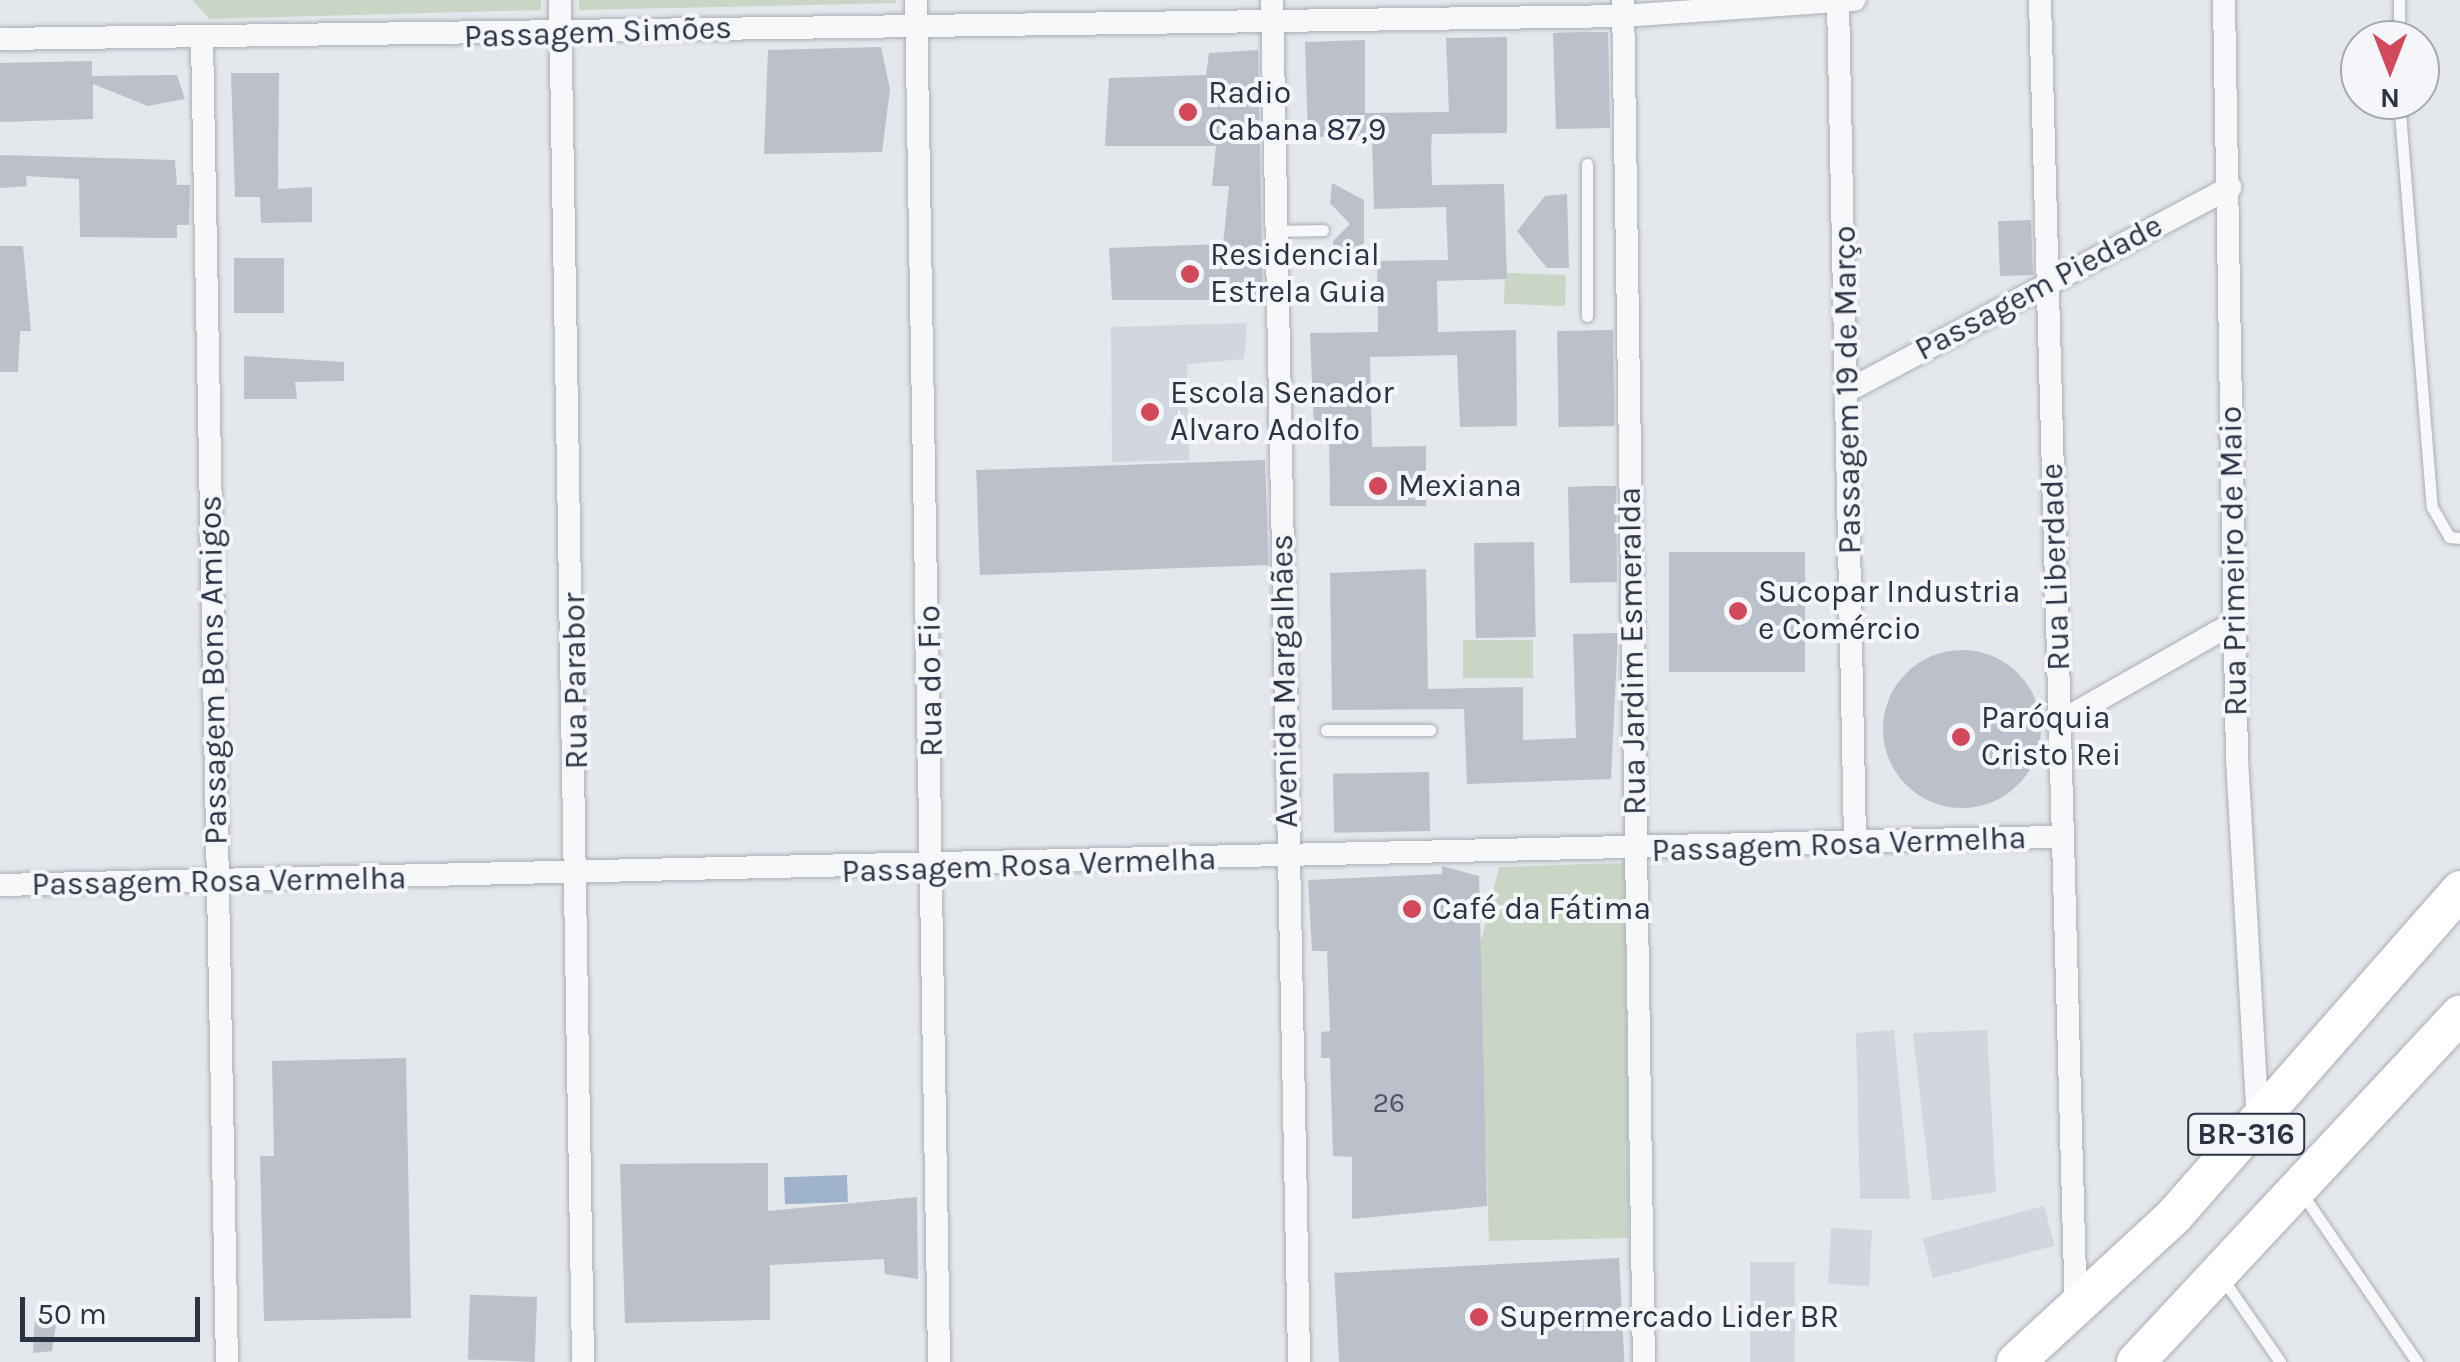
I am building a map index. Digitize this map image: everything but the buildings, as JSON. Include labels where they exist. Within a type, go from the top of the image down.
[{"type":"highway","name":"BR-316","points":[[2016,1362],[2076,1314],[2258,1122],[2460,890]]},
{"type":"highway","name":"BR-316","points":[[2150,1357],[2220,1274],[2460,1015]]},
{"type":"street","name":"Rua Parabor","points":[[560,0],[580,877],[584,1362]]},
{"type":"street","name":"Rua Liberdade","points":[[2040,0],[2062,721],[2058,837],[2076,1314]]},
{"type":"street","name":"Rua Primeiro de Maio","points":[[2224,0],[2235,622],[2258,1122]]},
{"type":"street","name":"Passagem Simões","points":[[0,39],[562,38],[917,10],[1623,8],[1843,2]]},
{"type":"street","name":"Passagem 19 de Março","points":[[1843,2],[1855,841]]},
{"type":"street","name":"Rua Jardim Esmeralda","points":[[1623,8],[1644,1362]]},
{"type":"street","name":"Avenida Margalhães","points":[[1272,9],[1299,1362]]},
{"type":"street","name":"Rua do Fio","points":[[917,10],[935,869],[939,1362]]},
{"type":"street","name":"Passagem Bons Amigos","points":[[202,38],[227,1362]]},
{"type":"street","name":"Passagem Piedade","points":[[1849,390],[2230,187]]},
{"type":"street","points":[[2062,721],[2235,622]]},
{"type":"street","name":"Passagem Rosa Vermelha","points":[[0,885],[580,877],[1636,853],[1855,841],[2058,837]]},
{"type":"lane","points":[[2401,120],[2432,508],[2449,537],[2460,538]]},
{"type":"lane","points":[[1586,164],[1586,316]]},
{"type":"lane","points":[[1276,231],[1323,230]]},
{"type":"lane","points":[[1326,730],[1430,730]]},
{"type":"lane","points":[[2300,1190],[2417,1362]]},
{"type":"lane","points":[[2220,1274],[2280,1362]]},
{"type":"shaded area","name":"Escola Senador Alvaro Adolfo","points":[[1247,323],[1244,359],[1187,364],[1189,460],[1112,462],[1111,327]]},
{"type":"shaded area","points":[[1894,1030],[1910,1199],[1860,1199],[1856,1033]]},
{"type":"shaded area","points":[[1987,1030],[1996,1192],[1932,1201],[1913,1033]]},
{"type":"shaded area","points":[[2044,1206],[2055,1246],[1933,1278],[1922,1239]]},
{"type":"shaded area","points":[[1831,1228],[1872,1230],[1869,1286],[1828,1284]]},
{"type":"shaded area","points":[[1750,1262],[1795,1262],[1795,1362],[1750,1362]]},
{"type":"green space","points":[[192,0],[541,0],[541,10],[210,19]]},
{"type":"green space","points":[[579,0],[895,0],[896,3],[579,10]]},
{"type":"green space","points":[[1505,273],[1566,275],[1565,306],[1504,304]]},
{"type":"green space","points":[[1463,640],[1533,640],[1533,678],[1463,678]]},
{"type":"green space","points":[[1625,863],[1629,1238],[1489,1241],[1479,949],[1499,867]]},
{"type":"water","points":[[847,1175],[848,1202],[785,1204],[784,1177]]},
{"type":"place","name":"Radio Cabana 87,9","points":[[1188,112]]},
{"type":"place","name":"Residencial Estrela Guia","points":[[1190,274]]},
{"type":"place","name":"Escola Senador Alvaro Adolfo","points":[[1150,412]]},
{"type":"place","name":"Mexiana","points":[[1378,486]]},
{"type":"place","name":"Sucopar Industria e Comércio","points":[[1738,611]]},
{"type":"place","name":"Paróquia Cristo Rei","points":[[1961,737]]},
{"type":"place","name":"Café da Fátima","points":[[1412,909]]},
{"type":"place","name":"Supermercado Lider BR","points":[[1479,1317]]}]
